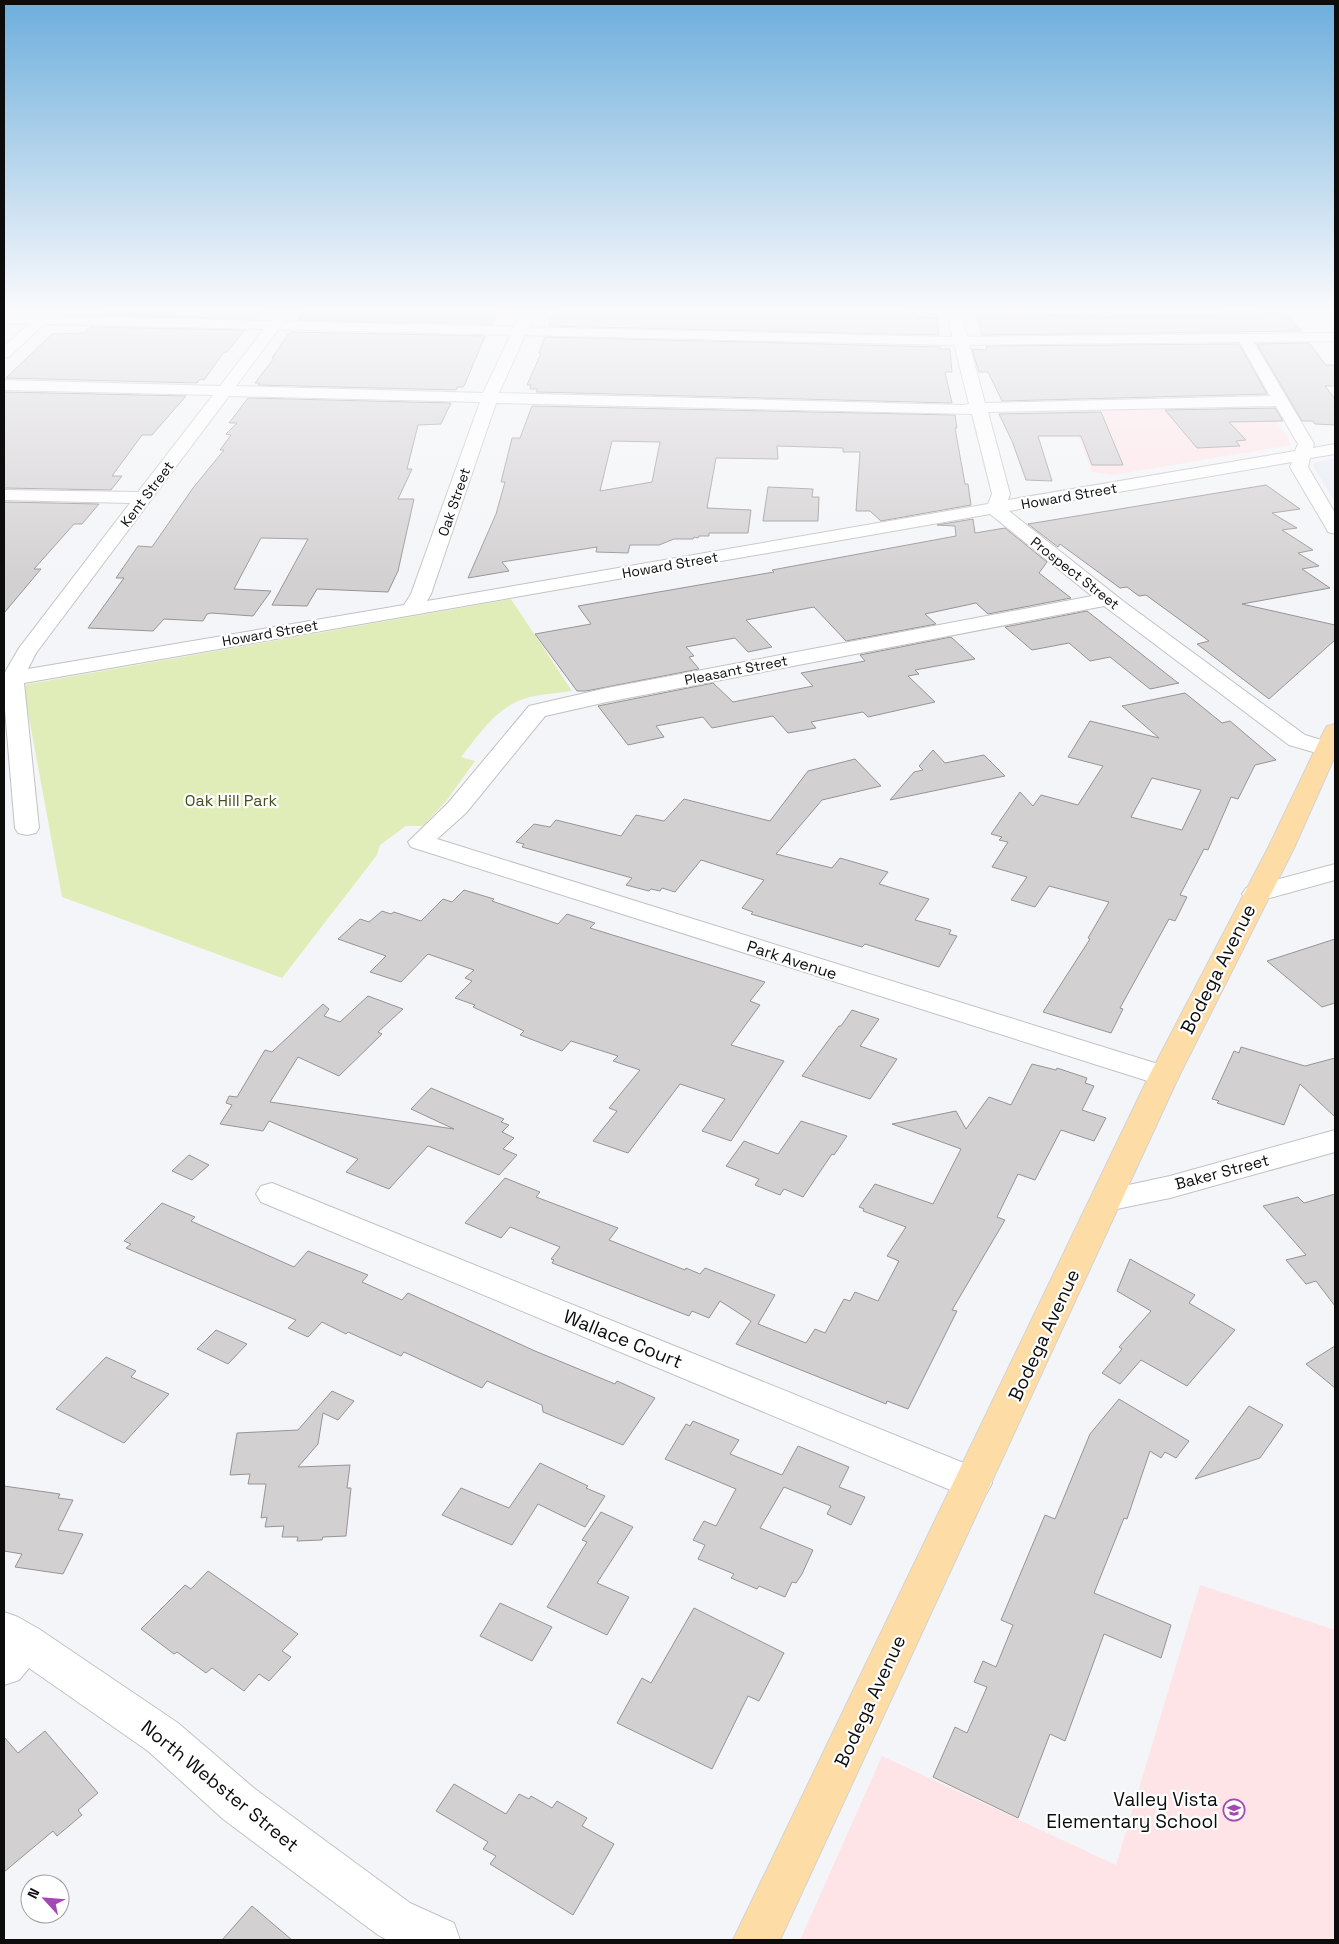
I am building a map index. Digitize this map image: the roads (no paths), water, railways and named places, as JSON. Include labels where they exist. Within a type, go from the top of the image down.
[{"type":"main road","name":"Bodega Avenue","points":[[756,1940],[1164,1076],[1280,848],[1331,740]]},
{"type":"street","name":"Kent Street","points":[[8,680],[26,652],[217,402]]},
{"type":"street","name":"Oak Street","points":[[411,609],[424,585],[488,402]]},
{"type":"street","points":[[636,402],[963,410],[978,408],[1281,402],[1306,444],[1299,467],[1335,528]]},
{"type":"street","points":[[976,402],[1001,494],[995,509]]},
{"type":"street","name":"Howard Street","points":[[8,680],[1335,449]]},
{"type":"street","points":[[4,495],[143,498]]},
{"type":"street","name":"Prospect Street","points":[[995,509],[1108,599],[1297,740],[1331,740]]},
{"type":"street","name":"Pleasant Street","points":[[420,842],[457,808],[537,711],[607,695],[1108,599]]},
{"type":"street","points":[[8,680],[27,828]]},
{"type":"street","name":"Park Avenue","points":[[420,842],[1164,1076]]},
{"type":"street","points":[[1255,894],[1335,872]]},
{"type":"street","name":"Baker Street","points":[[1107,1200],[1170,1187],[1335,1141]]},
{"type":"street","name":"Wallace Court","points":[[272,1194],[973,1483]]},
{"type":"street","name":"North Webster Street","points":[[11,1646],[163,1737],[239,1804],[394,1919],[437,1940]]},
{"type":"place","name":"Valley Vista Elementary School","points":[[1234,1810]]},
{"type":"park label","name":"Oak Hill Park","points":[[231,800]]}]
